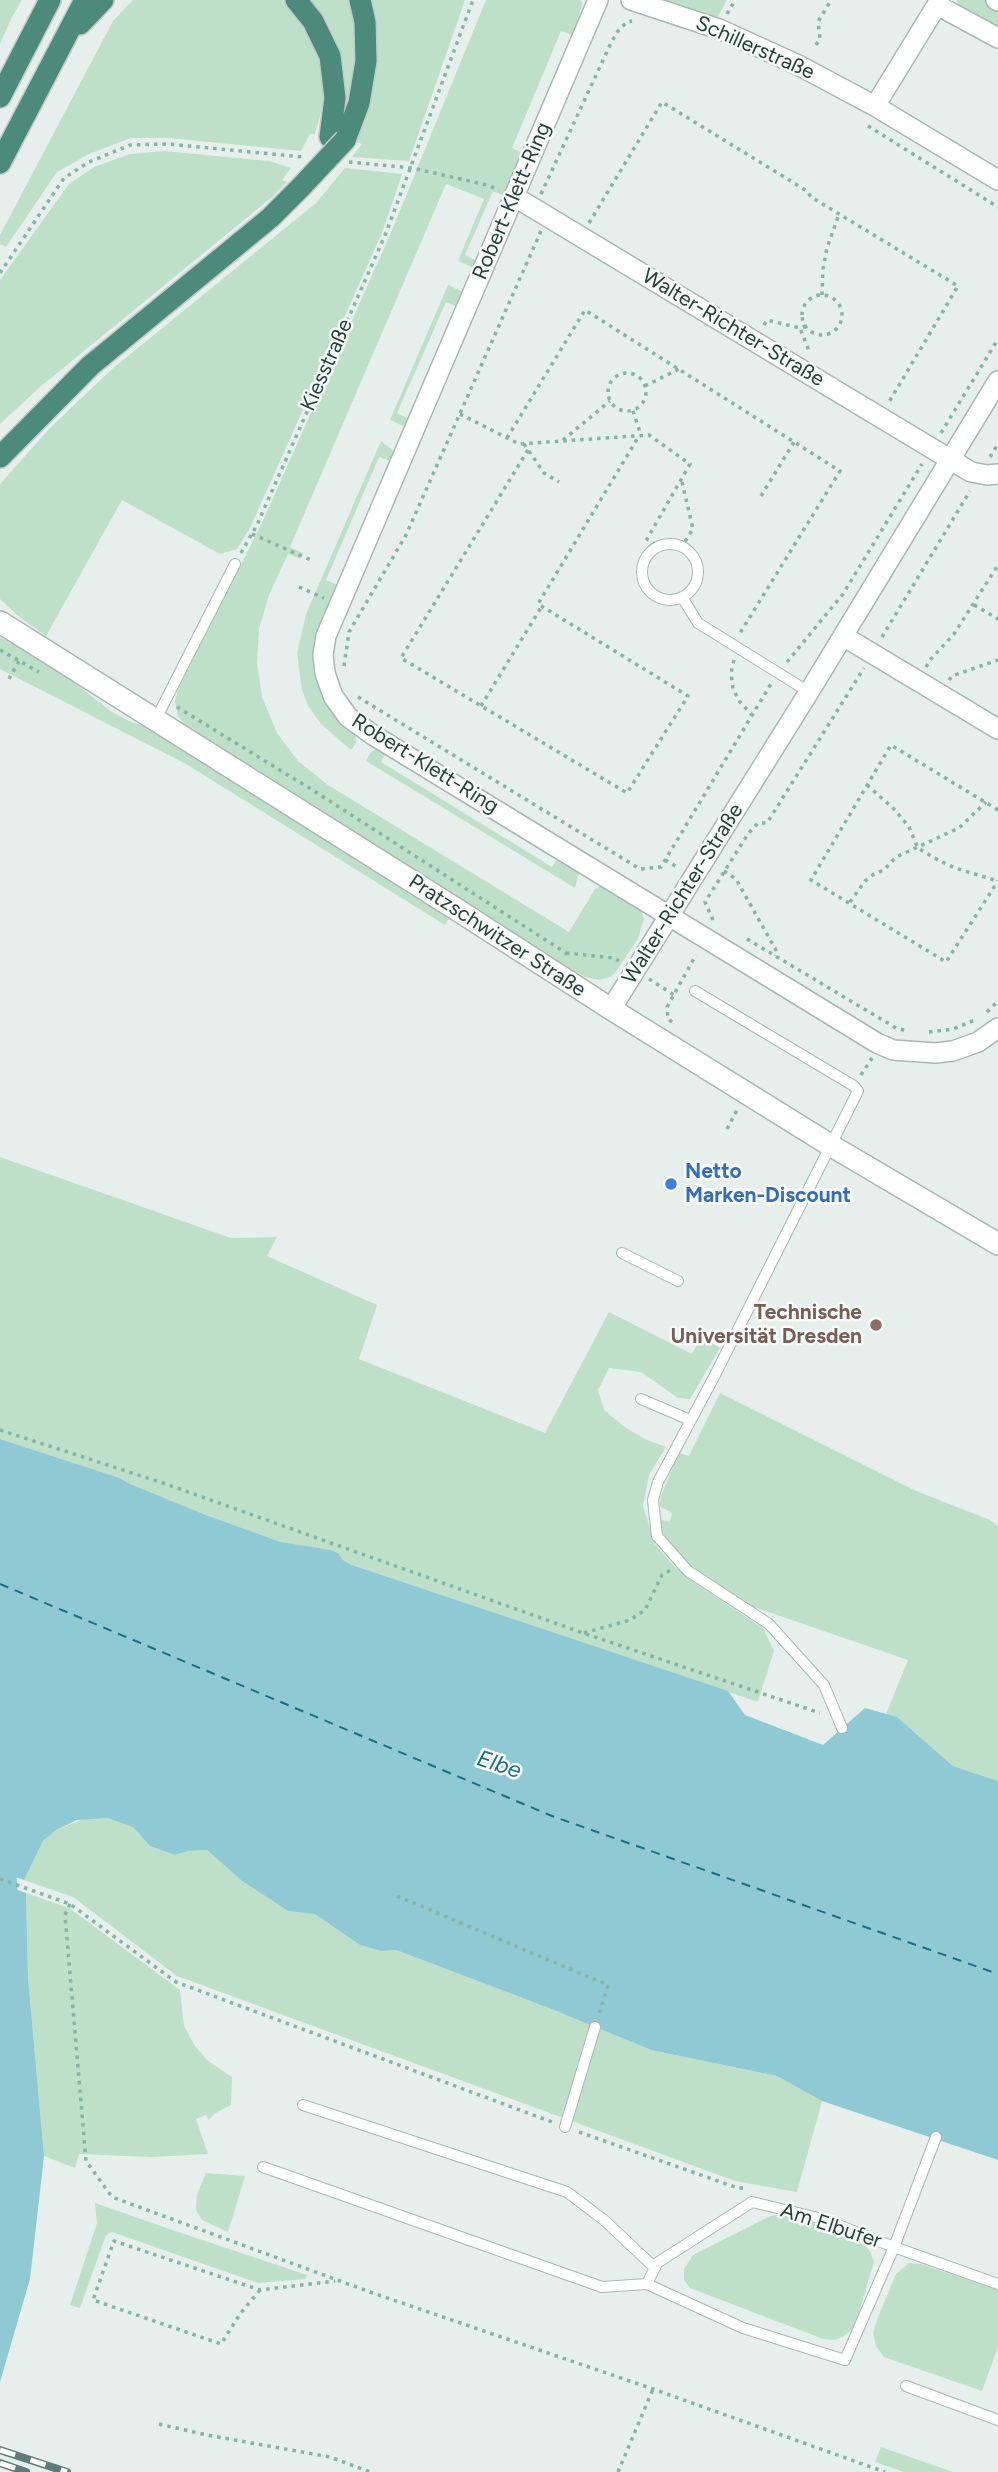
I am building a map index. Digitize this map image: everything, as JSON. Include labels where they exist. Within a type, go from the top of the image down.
[{"type":"highway","points":[[0,163],[85,0]]},
{"type":"highway","points":[[60,47],[103,0]]},
{"type":"highway","points":[[296,0],[313,21],[330,56],[337,139]]},
{"type":"highway","points":[[0,457],[90,366],[270,218],[301,187],[356,116],[366,61],[365,22],[360,0]]},
{"type":"highway","points":[[0,97],[49,1]]},
{"type":"street","name":"Robert-Klett-Ring","points":[[598,0],[326,636],[323,654],[325,673],[333,696],[348,717],[373,735],[671,916],[709,928],[880,1044],[893,1050],[935,1053],[953,1051],[978,1042],[998,1028]]},
{"type":"street","name":"Schillerstraße","points":[[631,0],[719,29],[797,65],[875,106],[998,180]]},
{"type":"street","points":[[875,106],[938,2],[998,38]]},
{"type":"street","name":"Walter-Richter-Straße","points":[[515,197],[951,460],[989,474]]},
{"type":"street","name":"Walter-Richter-Straße","points":[[611,1009],[844,636],[998,381]]},
{"type":"street","name":"Pratzschwitzer Straße","points":[[0,622],[611,1009],[830,1145],[998,1244]]},
{"type":"street","points":[[844,636],[998,729]]},
{"type":"lane","points":[[674,543],[694,556],[698,571],[694,587],[682,597],[665,599],[649,591],[645,584],[642,575],[645,558],[658,546],[674,543]]},
{"type":"lane","points":[[156,719],[235,564]]},
{"type":"lane","points":[[682,597],[698,623],[809,692]]},
{"type":"lane","points":[[695,991],[854,1086],[858,1091],[715,1375],[668,1459],[653,1500],[657,1536],[688,1571],[769,1624],[824,1685],[840,1724]]},
{"type":"lane","points":[[622,1253],[678,1281]]},
{"type":"lane","points":[[641,1399],[690,1420]]},
{"type":"lane","points":[[565,2127],[595,2027]]},
{"type":"lane","points":[[303,2105],[567,2192],[604,2220],[655,2268]]},
{"type":"lane","points":[[263,2167],[602,2287],[647,2284],[743,2328],[845,2360],[894,2247],[936,2137]]},
{"type":"lane","name":"Am Elbufer","points":[[647,2284],[657,2263],[752,2202],[823,2219],[998,2284]]},
{"type":"lane","points":[[906,2386],[998,2420]]},
{"type":"path","name":"Kiesstraße","points":[[235,564],[252,534],[387,233],[473,0]]},
{"type":"path","points":[[816,45],[820,39],[818,22],[831,0]]},
{"type":"path","points":[[344,669],[349,632],[406,535],[460,414],[611,43],[627,22],[639,19]]},
{"type":"path","points":[[581,237],[662,102],[958,286],[880,417]]},
{"type":"path","points":[[857,119],[998,207]]},
{"type":"path","points":[[0,272],[64,178],[89,162],[130,145],[168,144],[315,159]]},
{"type":"path","points":[[339,161],[412,168],[487,185],[515,197]]},
{"type":"path","points":[[822,295],[825,258],[839,214]]},
{"type":"path","points":[[822,295],[835,299],[842,310],[841,324],[831,333],[824,335],[811,331],[802,315],[806,303],[822,295]]},
{"type":"path","points":[[507,438],[585,310],[840,471],[737,647],[733,661],[733,689],[752,715]]},
{"type":"path","points":[[754,341],[767,320],[800,328]]},
{"type":"path","points":[[355,695],[640,869],[661,867],[778,672],[843,594],[998,339]]},
{"type":"path","points":[[645,386],[680,369]]},
{"type":"path","points":[[632,373],[645,386],[646,398],[643,404],[632,411],[620,410],[610,401],[610,383],[619,374],[632,373]]},
{"type":"path","points":[[563,441],[610,401]]},
{"type":"path","points":[[528,450],[401,659],[627,793],[688,696],[538,604],[640,435],[632,411]]},
{"type":"path","points":[[460,414],[519,444],[649,435],[690,464],[648,539],[658,546]]},
{"type":"path","points":[[761,496],[794,442]]},
{"type":"path","points":[[524,444],[544,473],[559,482]]},
{"type":"path","points":[[678,1026],[668,1019],[667,1007],[709,928],[705,902],[748,834],[758,823],[767,823],[989,474],[998,444]]},
{"type":"path","points":[[681,480],[693,529],[682,546]]},
{"type":"path","points":[[252,534],[311,560]]},
{"type":"path","points":[[919,681],[931,659],[954,634],[974,605],[998,565]]},
{"type":"path","points":[[299,587],[339,605]]},
{"type":"path","points":[[974,605],[998,619]]},
{"type":"path","points":[[481,706],[542,606]]},
{"type":"path","points":[[941,695],[952,676],[998,660]]},
{"type":"path","points":[[867,785],[909,827],[918,848],[956,868],[998,881],[946,962],[811,880],[867,785],[891,745],[998,810]]},
{"type":"path","points":[[849,903],[865,881],[884,870],[896,857],[959,828],[986,802]]},
{"type":"path","points":[[724,871],[736,879],[777,952],[775,956]]},
{"type":"path","points":[[709,928],[724,925]]},
{"type":"path","points":[[744,937],[896,1028],[911,1032]]},
{"type":"path","points":[[926,1033],[953,1029],[978,1018],[998,1001]]},
{"type":"path","points":[[854,1086],[880,1044]]},
{"type":"path","points":[[727,1129],[740,1105]]},
{"type":"path","points":[[0,1430],[163,1483],[840,1724]]},
{"type":"path","points":[[583,1633],[630,1620],[645,1610],[662,1575],[682,1564]]},
{"type":"path","points":[[0,1879],[70,1904],[144,1958]]},
{"type":"path","points":[[397,1896],[608,1985],[595,2027]]},
{"type":"path","points":[[70,1904],[65,1915],[86,2161],[112,2197],[337,2281],[885,2472]]},
{"type":"path","points":[[260,2290],[240,2314],[221,2344],[93,2300],[114,2241],[260,2290],[337,2281]]},
{"type":"path","points":[[618,2472],[653,2389]]},
{"type":"path","points":[[159,2424],[330,2457],[370,2472]]},
{"type":"green space","points":[[0,0],[22,0],[0,44]]},
{"type":"green space","points":[[133,0],[283,0],[309,30],[322,59],[324,101],[315,134],[310,134],[301,151],[169,138],[131,138],[89,154],[57,172],[6,247],[0,244],[0,235],[113,21]]},
{"type":"green space","points":[[308,0],[350,0],[357,45],[354,83],[344,121],[339,120],[339,57],[325,21]]},
{"type":"green space","points":[[366,0],[465,0],[409,161],[352,157],[362,144],[355,142],[366,113],[372,79]]},
{"type":"green space","points":[[486,0],[580,0],[582,4],[574,36],[561,31],[512,148],[523,153],[505,196],[493,191],[465,255],[477,261],[474,268],[458,261],[484,199],[446,184],[290,547],[303,553],[300,559],[288,554],[269,595],[259,629],[257,663],[262,697],[277,733],[298,761],[328,785],[569,932],[595,889],[600,886],[609,888],[639,906],[644,918],[638,939],[615,973],[599,980],[585,977],[562,964],[183,723],[178,716],[175,702],[178,689],[261,525],[390,235]]},
{"type":"green space","points":[[661,0],[727,0],[717,18]]},
{"type":"green space","points":[[957,0],[991,0],[998,5],[998,32],[959,9]]},
{"type":"green space","points":[[164,151],[269,161],[291,168],[282,180],[287,182],[271,198],[40,387],[0,424],[0,280],[69,184],[94,167],[130,154]]},
{"type":"green space","points":[[345,168],[402,174],[382,233],[250,528],[237,549],[220,554],[122,500],[46,636],[0,599],[0,484],[50,428],[112,369],[316,203]]},
{"type":"green space","points":[[448,285],[463,292],[457,307],[446,302],[397,413],[409,419],[405,427],[390,420]]},
{"type":"green space","points":[[381,441],[394,451],[390,461],[379,457],[326,580],[337,585],[319,630],[315,663],[323,696],[355,735],[356,743],[351,750],[322,725],[308,706],[302,690],[297,653],[306,614]]},
{"type":"green space","points":[[0,637],[58,670],[112,712],[155,730],[450,917],[445,925],[186,764],[0,669]]},
{"type":"green space","points":[[376,749],[387,751],[381,762],[552,867],[559,856],[573,864],[579,873],[575,888],[366,761]]},
{"type":"green space","points":[[0,1157],[231,1238],[277,1237],[267,1256],[377,1305],[359,1359],[545,1433],[609,1312],[692,1354],[701,1337],[720,1348],[690,1399],[678,1398],[641,1372],[609,1368],[598,1390],[604,1410],[626,1428],[666,1447],[649,1475],[643,1506],[655,1544],[673,1565],[692,1581],[763,1628],[774,1651],[758,1702],[352,1565],[338,1553],[281,1542],[206,1515],[120,1478],[0,1439]]},
{"type":"green space","points":[[720,1393],[914,1490],[990,1520],[998,1526],[998,1781],[953,1766],[897,1717],[886,1714],[908,1660],[751,1606],[691,1567],[670,1545],[662,1531],[660,1520],[670,1521],[672,1513],[659,1506],[662,1493],[679,1453],[689,1456]]},
{"type":"green space","points":[[86,1818],[107,1818],[133,1827],[150,1846],[175,1855],[207,1850],[242,1881],[288,1911],[315,1914],[360,1945],[381,1951],[396,1950],[651,2050],[777,2076],[822,2101],[797,2192],[735,2181],[177,1976],[73,1897],[24,1880],[43,1841],[56,1830]]},
{"type":"green space","points":[[26,1893],[69,1908],[180,1990],[184,2026],[195,2046],[208,2061],[232,2077],[231,2105],[214,2114],[209,2120],[206,2115],[196,2119],[208,2154],[151,2157],[79,2154],[75,2168],[44,2156],[28,1977]]},
{"type":"green space","points":[[206,2173],[245,2176],[228,2232],[202,2220],[196,2210],[197,2194]]},
{"type":"green space","points":[[95,2203],[307,2275],[305,2279],[258,2283],[112,2232],[106,2235],[80,2308],[70,2305],[97,2223]]},
{"type":"green space","points":[[782,2214],[820,2224],[858,2240],[870,2251],[874,2262],[857,2319],[844,2336],[835,2340],[823,2339],[690,2288],[684,2280],[684,2269],[693,2255],[770,2216]]},
{"type":"green space","points":[[909,2263],[921,2264],[998,2290],[998,2347],[982,2391],[884,2357],[876,2346],[873,2333],[878,2317],[896,2274]]},
{"type":"green space","points":[[881,2447],[953,2472],[904,2472],[875,2462]]},
{"type":"water","name":"Elbe","points":[[0,1439],[120,1478],[206,1515],[281,1542],[330,1550],[352,1565],[728,1691],[745,1715],[823,1745],[865,1708],[897,1717],[953,1766],[998,1781],[998,2160],[822,2101],[777,2076],[651,2050],[396,1950],[381,1951],[360,1945],[315,1914],[288,1911],[242,1881],[207,1850],[175,1855],[150,1846],[133,1827],[107,1818],[77,1820],[56,1830],[43,1841],[24,1880],[0,1872]]},
{"type":"water","points":[[0,1884],[26,1893],[28,1977],[44,2156],[30,2279],[0,2382]]},
{"type":"waterway","points":[[0,1877],[4,1929]]},
{"type":"ferry route","points":[[0,1584],[552,1816],[998,1974]]},
{"type":"railway","points":[[0,2450],[67,2472]]},
{"type":"railway","points":[[0,2463],[26,2472]]},
{"type":"place","name":"Netto Marken-Discount","points":[[671,1184]]},
{"type":"place","name":"Technische Universität Dresden","points":[[876,1325]]}]
